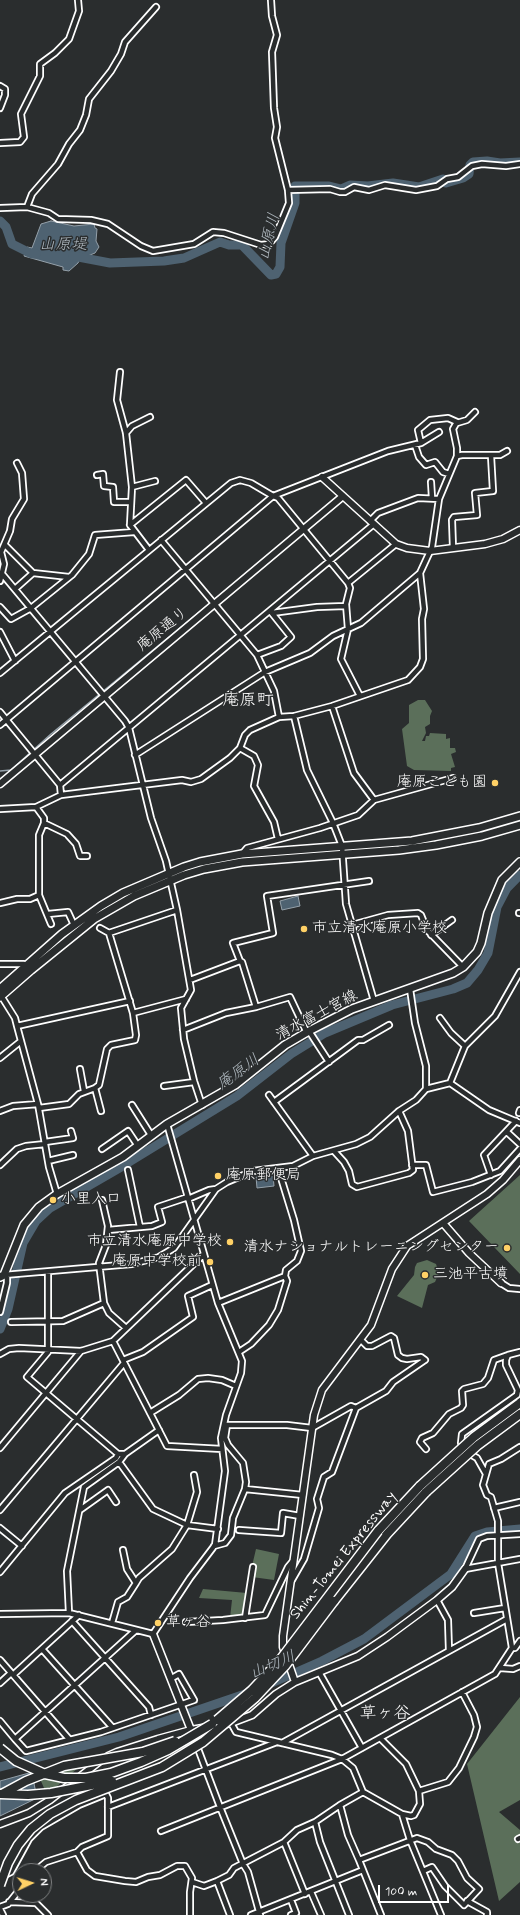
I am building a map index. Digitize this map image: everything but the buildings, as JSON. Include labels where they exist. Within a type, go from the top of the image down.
[{"type":"highway","name":"Shin-Tomei Expressway","points":[[214,1722],[252,1690],[280,1660],[378,1531],[423,1489],[474,1437],[520,1403]]},
{"type":"highway","name":"Shin-Tomei Expressway","points":[[235,1715],[255,1698],[285,1666],[334,1601],[423,1489],[520,1414]]},
{"type":"highway","points":[[0,1794],[28,1795],[73,1790],[133,1774],[188,1748],[235,1715]]},
{"type":"highway","points":[[0,1885],[8,1863],[18,1845],[31,1829],[50,1814],[76,1800],[162,1767],[203,1742],[235,1715]]},
{"type":"highway","points":[[0,1748],[16,1761],[45,1774],[64,1778],[86,1778],[111,1773],[141,1762],[168,1750],[214,1722]]},
{"type":"highway","points":[[0,1794],[48,1771],[84,1761],[155,1749],[186,1737],[214,1722]]},
{"type":"main road","points":[[0,994],[94,919],[125,900],[204,868],[433,837],[478,828],[520,816]]},
{"type":"main road","points":[[0,994],[26,965],[74,925],[113,899],[168,873],[200,862],[242,854],[436,845],[482,836],[520,825]]},
{"type":"main road","name":"清水富士宮線","points":[[5,1276],[24,1225],[39,1207],[56,1194],[122,1158],[152,1135],[235,1085],[285,1045],[352,1009],[454,974],[463,967],[472,958],[482,942],[488,913],[502,880],[520,862]]},
{"type":"street","points":[[0,143],[20,142],[24,137],[21,114],[40,76],[40,64],[55,53],[69,39],[79,12],[78,0]]},
{"type":"street","points":[[0,208],[27,207],[49,212],[58,219],[92,220],[108,224],[141,246],[153,251],[194,244],[213,232],[224,233],[261,245],[269,244],[275,237],[289,203],[288,190],[275,138],[277,127],[274,108],[272,52],[277,35],[272,16],[271,0]]},
{"type":"street","points":[[27,207],[32,194],[58,164],[69,144],[80,130],[86,115],[89,98],[111,71],[121,54],[125,42],[156,7]]},
{"type":"street","points":[[0,86],[5,89],[5,95],[0,108]]},
{"type":"street","points":[[288,190],[330,189],[345,192],[354,187],[369,190],[385,185],[416,190],[437,186],[447,179],[458,177],[472,166],[482,164],[506,166],[520,164]]},
{"type":"street","points":[[120,372],[117,400],[126,434],[132,487],[130,525],[149,550]]},
{"type":"street","points":[[421,443],[418,430],[430,420],[448,418],[458,422],[457,424],[467,420],[475,412]]},
{"type":"street","points":[[126,434],[132,426],[150,417]]},
{"type":"street","points":[[135,756],[265,672],[310,654],[333,636],[361,624],[420,572],[430,551],[439,499],[456,456],[457,445],[453,429],[458,422]]},
{"type":"street","points":[[0,725],[273,496],[388,451],[415,446],[439,432]]},
{"type":"street","points":[[415,446],[419,456],[426,465],[435,462],[443,472],[449,474]]},
{"type":"street","points":[[456,456],[484,454],[491,456],[500,455],[508,451]]},
{"type":"street","points":[[453,548],[452,520],[454,517],[477,515],[475,493],[492,491],[491,456]]},
{"type":"street","points":[[0,581],[3,575],[4,564],[1,552],[10,531],[12,519],[24,499],[22,473],[17,463]]},
{"type":"street","points":[[97,474],[103,474],[104,486],[114,487],[114,502],[131,502]]},
{"type":"street","points":[[322,477],[396,544],[412,550],[430,551],[494,542],[520,530]]},
{"type":"street","points":[[130,525],[186,480],[206,503]]},
{"type":"street","points":[[0,674],[206,503],[231,483],[240,480],[251,483],[278,498],[348,583],[350,591],[346,606],[348,629],[341,659],[360,696]]},
{"type":"street","points":[[132,487],[156,481]]},
{"type":"street","points":[[431,482],[432,498]]},
{"type":"street","name":"庵原通り","points":[[0,784],[343,496]]},
{"type":"street","points":[[60,784],[330,561],[372,522],[378,513],[412,500],[432,498],[439,499]]},
{"type":"street","points":[[0,607],[11,619],[31,608],[69,577],[89,554],[95,535],[134,532]]},
{"type":"street","points":[[161,540],[239,636],[257,655],[274,691],[280,717]]},
{"type":"street","points":[[348,583],[396,544]]},
{"type":"street","points":[[5,545],[33,573],[69,577]]},
{"type":"street","points":[[0,809],[36,807],[61,795],[182,780],[192,782],[201,779],[230,758],[240,748],[245,735],[250,730],[280,717],[294,716],[332,706],[408,680],[420,667],[423,659],[422,619],[424,609],[420,572]]},
{"type":"street","points":[[15,589],[33,573]]},
{"type":"street","points":[[3,575],[51,631],[129,728],[135,756],[170,881],[190,980],[191,990],[181,1008],[183,1030],[194,1082],[202,1105]]},
{"type":"street","points":[[270,612],[317,607],[346,606]]},
{"type":"street","points":[[257,655],[281,646],[291,637],[270,612]]},
{"type":"street","points":[[0,632],[15,661]]},
{"type":"street","points":[[332,706],[354,773],[374,800]]},
{"type":"street","points":[[0,712],[60,784],[61,795]]},
{"type":"street","points":[[294,716],[307,770],[332,823],[342,850],[346,904],[374,1001]]},
{"type":"street","points":[[240,748],[254,756],[258,765],[254,786],[274,822],[278,839]]},
{"type":"street","points":[[242,854],[247,848],[320,828],[358,814],[374,800],[453,778]]},
{"type":"street","points":[[36,807],[44,818],[44,823],[39,835],[39,895],[48,914],[50,924]]},
{"type":"street","points":[[44,823],[67,834],[76,844],[80,856],[87,856]]},
{"type":"street","points":[[256,1006],[242,962],[240,962],[233,943],[273,933],[267,896],[369,881]]},
{"type":"street","points":[[0,903],[18,899],[30,899],[39,895]]},
{"type":"street","points":[[109,933],[176,910]]},
{"type":"street","points":[[48,914],[68,912],[74,925]]},
{"type":"street","points":[[352,925],[388,915],[418,913],[421,915],[424,924],[431,935],[463,967]]},
{"type":"street","points":[[431,935],[452,920]]},
{"type":"street","points":[[0,1111],[13,1106],[69,1104],[84,1091],[96,1088],[99,1085],[107,1049],[111,1045],[135,1040],[136,1035],[133,1013],[109,933],[100,928]]},
{"type":"street","points":[[190,980],[240,962]]},
{"type":"street","points":[[0,964],[26,965]]},
{"type":"street","points":[[450,1083],[465,1046],[495,1016],[520,972]]},
{"type":"street","points":[[410,989],[415,1024],[426,1066],[426,1089]]},
{"type":"street","points":[[0,994],[17,1026],[39,1106],[48,1161],[56,1194]]},
{"type":"street","points":[[183,1030],[226,1013],[290,997],[309,1033],[329,1062]]},
{"type":"street","points":[[133,1013],[186,999]]},
{"type":"street","points":[[17,1026],[130,1001]]},
{"type":"street","points":[[440,1018],[451,1033],[465,1046]]},
{"type":"street","points":[[274,1102],[358,1040],[363,1040],[389,1025]]},
{"type":"street","points":[[0,1058],[21,1041]]},
{"type":"street","points":[[80,1069],[84,1091]]},
{"type":"street","points":[[164,1086],[194,1082]]},
{"type":"street","points":[[108,1230],[140,1227],[162,1222],[158,1207],[216,1189],[247,1173],[293,1166],[313,1156],[356,1144],[370,1137],[399,1111],[416,1100],[426,1089],[450,1083],[489,1110],[518,1122],[484,1155],[491,1175]]},
{"type":"street","points":[[96,1088],[101,1111]]},
{"type":"street","points":[[269,1095],[313,1156]]},
{"type":"street","points":[[132,1105],[152,1135]]},
{"type":"street","points":[[334,1151],[344,1162],[349,1171],[352,1184],[356,1187],[409,1173],[413,1170],[408,1131],[399,1111]]},
{"type":"street","points":[[154,1634],[190,1578],[214,1546],[218,1529],[225,1471],[222,1449],[223,1438],[242,1366],[239,1352],[225,1322],[212,1285],[174,1143],[168,1126]]},
{"type":"street","points":[[0,1165],[17,1149],[73,1138],[71,1131]]},
{"type":"street","points":[[102,1149],[128,1131],[138,1146]]},
{"type":"street","points":[[507,1132],[520,1144]]},
{"type":"street","points":[[412,1165],[426,1165],[433,1192],[472,1182],[500,1171],[520,1149]]},
{"type":"street","points":[[48,1161],[73,1155]]},
{"type":"street","points":[[295,1682],[282,1647],[312,1428],[316,1407],[322,1390],[371,1325],[392,1269],[407,1246],[487,1194],[503,1180],[520,1160]]},
{"type":"street","points":[[239,1352],[251,1344],[269,1325],[278,1310],[287,1281],[285,1276],[286,1270],[297,1261],[301,1251],[294,1220],[278,1168]]},
{"type":"street","points":[[128,1170],[140,1227]]},
{"type":"street","points":[[0,1312],[7,1283],[5,1276],[132,1264],[159,1257],[174,1248],[216,1189]]},
{"type":"street","points":[[102,1200],[108,1230],[106,1245],[100,1267],[104,1303],[109,1313],[126,1328]]},
{"type":"street","points":[[443,1223],[469,1252],[502,1283],[509,1288],[520,1289]]},
{"type":"street","points":[[0,1354],[9,1349],[18,1348],[81,1351],[113,1340],[204,1254]]},
{"type":"street","points":[[48,1272],[48,1352],[27,1377],[118,1454],[125,1454]]},
{"type":"street","points":[[218,1303],[285,1276]]},
{"type":"street","points":[[0,1510],[123,1362],[142,1352],[193,1317],[188,1296],[212,1285]]},
{"type":"street","points":[[11,1322],[63,1321],[104,1303]]},
{"type":"street","points":[[290,1584],[304,1559],[319,1508],[317,1499],[324,1477],[332,1472],[356,1408],[386,1391],[393,1382],[425,1360],[421,1357],[407,1359],[402,1358],[398,1354],[394,1338],[391,1336],[372,1346],[367,1346],[360,1339]]},
{"type":"street","points":[[113,1340],[167,1446],[222,1449]]},
{"type":"street","points":[[0,1448],[81,1351]]},
{"type":"street","points":[[426,1449],[420,1442],[422,1438],[433,1432],[449,1414],[461,1408],[462,1391],[464,1389],[483,1384],[488,1378],[494,1360],[520,1352]]},
{"type":"street","points":[[486,1474],[477,1458],[463,1450],[461,1443],[462,1434],[518,1395],[516,1384],[506,1365],[508,1355]]},
{"type":"street","points":[[150,1413],[179,1395],[198,1379],[208,1378],[222,1380],[236,1386]]},
{"type":"street","points":[[223,1438],[227,1425],[287,1425],[312,1428],[333,1414],[351,1406],[356,1408]]},
{"type":"street","points":[[69,1613],[67,1570],[84,1487],[119,1462],[125,1454],[159,1430]]},
{"type":"street","points":[[214,1546],[225,1543],[231,1535],[232,1518],[245,1489],[246,1469],[223,1438]]},
{"type":"street","points":[[512,1648],[498,1563],[498,1521],[491,1497],[487,1495],[483,1485],[489,1464],[501,1459],[520,1447]]},
{"type":"street","points":[[0,1572],[65,1493],[116,1458],[118,1454]]},
{"type":"street","points":[[119,1462],[153,1509],[187,1525],[218,1529]]},
{"type":"street","points":[[112,1624],[118,1602],[127,1597],[139,1578],[172,1550],[187,1525],[197,1492],[194,1475]]},
{"type":"street","points":[[245,1489],[303,1495]]},
{"type":"street","points":[[80,1510],[108,1490],[116,1502]]},
{"type":"street","points":[[494,1508],[520,1502]]},
{"type":"street","points":[[238,1530],[281,1533],[283,1513],[300,1516]]},
{"type":"street","points":[[0,1528],[22,1546]]},
{"type":"street","points":[[0,1824],[29,1813],[54,1797],[97,1762],[117,1752],[191,1730],[231,1723],[252,1715],[276,1694],[295,1682],[358,1656],[373,1647],[437,1600],[452,1587],[465,1568],[479,1539],[499,1533],[520,1534]]},
{"type":"street","points":[[123,1550],[128,1568],[136,1583]]},
{"type":"street","points":[[465,1568],[520,1559]]},
{"type":"street","points":[[186,1622],[245,1618],[265,1615],[288,1567],[293,1561]]},
{"type":"street","points":[[245,1618],[253,1567]]},
{"type":"street","points":[[437,1600],[448,1620],[449,1651]]},
{"type":"street","points":[[474,1613],[505,1608]]},
{"type":"street","points":[[0,1614],[79,1614],[154,1634]]},
{"type":"street","points":[[0,1684],[42,1649],[79,1614]]},
{"type":"street","points":[[108,1808],[279,1743],[341,1711],[507,1619]]},
{"type":"street","points":[[72,1621],[104,1659],[149,1707],[152,1715]]},
{"type":"street","points":[[15,1739],[136,1630]]},
{"type":"street","points":[[154,1634],[220,1807],[243,1864],[248,1872],[260,1913]]},
{"type":"street","points":[[161,1830],[342,1759],[495,1674],[512,1648],[515,1648],[520,1641]]},
{"type":"street","points":[[42,1649],[112,1727]]},
{"type":"street","points":[[0,1660],[69,1740]]},
{"type":"street","points":[[500,1668],[512,1669],[520,1666]]},
{"type":"street","points":[[319,1672],[362,1748]]},
{"type":"street","points":[[0,1721],[26,1751],[101,1732],[112,1727],[182,1706],[194,1700],[179,1674],[172,1678]]},
{"type":"street","points":[[419,1791],[448,1782],[459,1768],[474,1737],[477,1727],[474,1715],[462,1692]]},
{"type":"street","points":[[231,1723],[236,1732],[332,1754],[342,1759],[353,1768],[363,1792],[402,1814],[410,1816],[414,1815],[420,1804],[419,1791],[406,1764],[380,1738]]},
{"type":"street","points":[[192,1882],[204,1886],[217,1881],[243,1864],[284,1842],[297,1830],[315,1822],[363,1792]]},
{"type":"street","points":[[0,1877],[11,1872],[29,1839],[45,1824],[79,1805],[106,1794],[108,1798],[108,1836],[82,1847],[77,1852],[45,1863]]},
{"type":"street","points":[[340,1805],[348,1835],[381,1915]]},
{"type":"street","points":[[402,1814],[410,1840],[441,1915]]},
{"type":"street","points":[[315,1822],[320,1842],[349,1915]]},
{"type":"street","points":[[359,1860],[417,1838],[428,1842],[436,1849],[452,1855],[458,1861],[467,1878],[479,1889],[464,1905],[445,1886],[432,1868],[423,1871]]},
{"type":"street","points":[[284,1842],[305,1894]]},
{"type":"street","points":[[77,1852],[87,1870],[95,1876],[136,1882],[148,1877],[160,1876],[177,1866],[185,1866],[192,1878],[190,1892],[190,1915]]},
{"type":"street","points":[[251,1915],[260,1913],[363,1870]]},
{"type":"street","points":[[217,1881],[230,1915]]},
{"type":"street","points":[[311,1892],[321,1915]]},
{"type":"street","points":[[3,1915],[0,1908],[12,1898]]},
{"type":"street","points":[[291,1900],[296,1913],[291,1915]]},
{"type":"street","points":[[467,1901],[487,1912],[487,1915]]},
{"type":"street","points":[[9,1902],[36,1903],[48,1915]]},
{"type":"green space","points":[[418,700],[425,700],[432,711],[430,716],[430,724],[425,727],[426,733],[422,741],[425,741],[426,736],[429,736],[430,733],[446,734],[446,739],[450,738],[450,748],[455,748],[456,752],[451,754],[455,767],[451,768],[451,771],[414,770],[407,766],[402,729],[409,723],[409,705]]},
{"type":"green space","name":"清水ナショナルトレーニングセンター","points":[[520,1175],[520,1274],[469,1221]]},
{"type":"green space","points":[[427,1260],[436,1264],[439,1273],[435,1282],[428,1285],[422,1308],[397,1296],[414,1275],[417,1263]]},
{"type":"green space","points":[[256,1549],[279,1554],[274,1580],[252,1577],[252,1566]]},
{"type":"green space","points":[[203,1589],[247,1593],[244,1614],[230,1618],[232,1600],[199,1598]]},
{"type":"green space","points":[[520,1697],[520,1800],[499,1812],[520,1830],[520,1882],[499,1901],[467,1764]]},
{"type":"green space","points":[[79,1767],[47,1795],[38,1774]]},
{"type":"water","name":"山原堤","points":[[51,221],[74,226],[94,224],[95,228],[97,229],[96,241],[99,247],[95,253],[80,259],[78,263],[69,271],[63,270],[63,267],[24,256],[27,247],[32,248],[41,224]]},
{"type":"water","points":[[298,896],[300,906],[282,910],[280,901]]},
{"type":"water","points":[[273,1175],[274,1186],[257,1188],[256,1177]]},
{"type":"water","points":[[29,1773],[32,1774],[37,1798],[0,1816],[0,1781]]},
{"type":"waterway","name":"山原川","points":[[73,256],[110,263],[164,261],[184,258],[220,242],[229,245],[242,245],[271,275],[276,274],[280,267],[281,243],[295,203],[295,186],[329,186],[341,189],[350,185],[368,186],[393,183],[419,187],[443,179],[446,183],[463,178],[469,174],[470,165],[473,162],[520,162]]},
{"type":"waterway","name":"山原川","points":[[0,221],[6,227],[12,244],[32,254],[36,254]]},
{"type":"waterway","points":[[0,771],[11,770],[51,734],[248,572]]},
{"type":"waterway","name":"庵原川","points":[[0,1329],[8,1309],[23,1243],[36,1221],[50,1208],[121,1167],[237,1096],[291,1054],[325,1033],[392,1005],[453,989],[467,983],[478,970],[488,953],[497,907],[507,888],[520,875]]},
{"type":"waterway","name":"山切川","points":[[267,1685],[322,1661],[364,1639],[451,1574],[475,1536],[487,1532],[520,1529]]},
{"type":"waterway","name":"山切川","points":[[0,1767],[119,1737],[248,1693]]},
{"type":"place","name":"庵原こども園","points":[[495,783]]},
{"type":"place","name":"市立清水庵原小学校","points":[[304,929]]},
{"type":"place","name":"庵原郵便局","points":[[218,1176]]},
{"type":"place","name":"小里入口","points":[[53,1200]]},
{"type":"place","name":"市立清水庵原中学校","points":[[230,1242]]},
{"type":"place","name":"清水ナショナルトレーニングセンター","points":[[507,1248]]},
{"type":"place","name":"庵原中学校前","points":[[210,1262]]},
{"type":"place","name":"三池平古墳","points":[[425,1275]]},
{"type":"place","name":"草ヶ谷","points":[[158,1623]]},
{"type":"district","name":"庵原町","points":[[248,701]]},
{"type":"district","name":"草ヶ谷","points":[[385,1714]]}]
